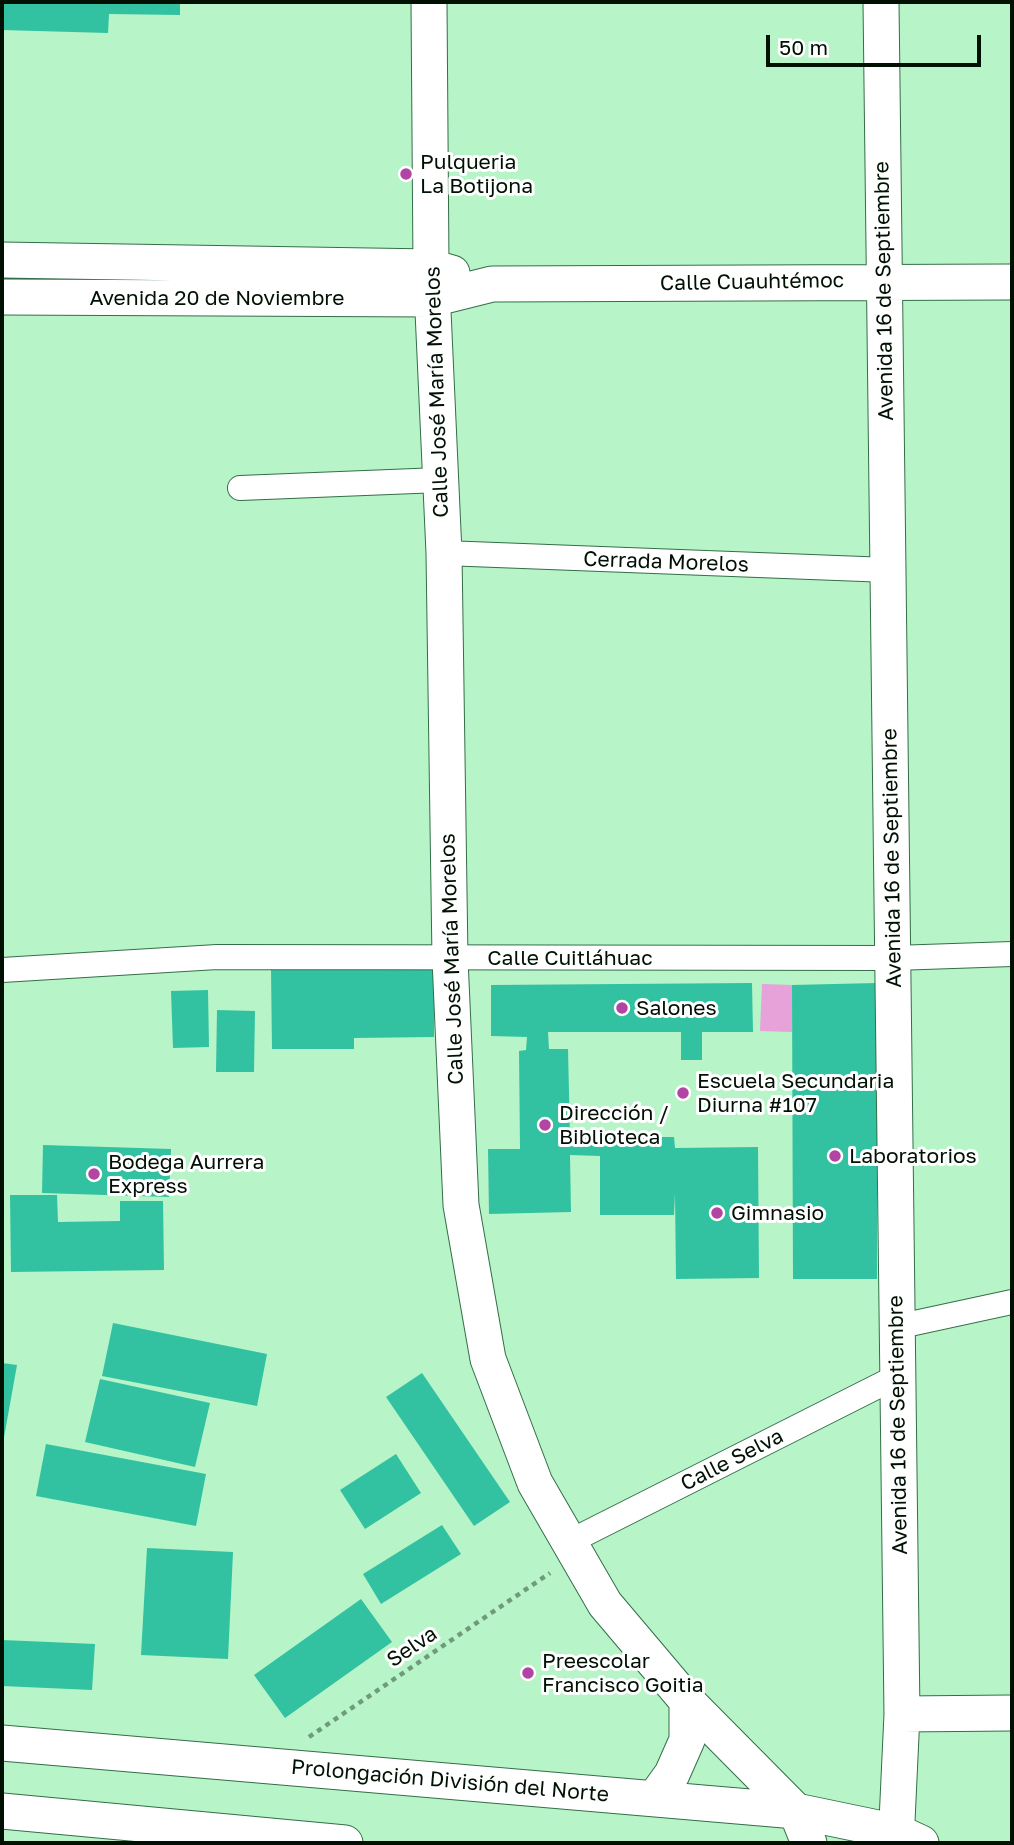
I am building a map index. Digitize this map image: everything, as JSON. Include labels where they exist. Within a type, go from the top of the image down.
[{"type":"street","name":"Calle José María Morelos","points":[[429,2],[432,283],[444,553],[450,959],[461,1205],[488,1359],[535,1483],[605,1604],[687,1702],[796,1811]]},
{"type":"street","name":"Avenida 16 de Septiembre","points":[[881,2],[894,958],[896,1377],[904,1840]]},
{"type":"street","name":"Avenida 20 de Noviembre","points":[[2,260],[432,283]]},
{"type":"street","name":"Calle Cuauhtémoc","points":[[432,283],[492,285],[1012,282]]},
{"type":"street","name":"Avenida 20 de Noviembre","points":[[2,297],[432,283]]},
{"type":"street","points":[[240,488],[440,480]]},
{"type":"street","name":"Cerrada Morelos","points":[[444,553],[889,570]]},
{"type":"street","name":"Calle Cuitláhuac","points":[[2,970],[217,957],[894,958],[1012,954]]},
{"type":"street","points":[[896,1326],[1012,1302]]},
{"type":"street","name":"Calle Selva","points":[[571,1549],[896,1377]]},
{"type":"street","points":[[654,1799],[672,1774],[687,1741],[687,1702]]},
{"type":"street","points":[[902,1714],[1012,1713]]},
{"type":"street","name":"Prolongación División del Norte","points":[[2,1743],[796,1811],[904,1840]]},
{"type":"street","points":[[2,1811],[345,1843]]},
{"type":"street","points":[[796,1811],[809,1843]]},
{"type":"path","name":"Selva","points":[[267,1766],[571,1549]]},
{"type":"shaded area","points":[[762,984],[792,985],[792,1032],[760,1031]]},
{"type":"building","points":[[2,2],[180,2],[180,15],[109,14],[108,33],[2,30]]},
{"type":"building","points":[[434,967],[434,1037],[354,1038],[354,1049],[272,1049],[271,969]]},
{"type":"building","points":[[752,983],[753,1032],[702,1032],[702,1060],[681,1060],[681,1032],[548,1032],[549,1049],[568,1049],[570,1137],[674,1137],[675,1148],[758,1147],[759,1278],[676,1279],[675,1193],[674,1215],[600,1215],[600,1156],[570,1155],[571,1212],[489,1214],[488,1149],[520,1149],[519,1051],[526,1050],[527,1037],[491,1036],[491,985]]},
{"type":"building","name":"Laboratorios","points":[[877,983],[877,1279],[793,1279],[792,985]]},
{"type":"building","points":[[208,990],[209,1047],[173,1048],[171,991]]},
{"type":"building","points":[[217,1010],[255,1011],[254,1072],[216,1072]]},
{"type":"building","points":[[43,1145],[171,1149],[169,1197],[42,1193]]},
{"type":"building","points":[[10,1195],[57,1195],[58,1222],[120,1221],[120,1201],[163,1201],[164,1270],[11,1272]]},
{"type":"building","points":[[113,1323],[267,1354],[257,1406],[102,1376]]},
{"type":"building","points":[[2,1363],[17,1365],[3,1443],[2,1443]]},
{"type":"building","points":[[422,1373],[510,1502],[474,1526],[386,1397]]},
{"type":"building","points":[[100,1379],[210,1403],[195,1467],[85,1442]]},
{"type":"building","points":[[46,1444],[206,1474],[196,1526],[36,1496]]},
{"type":"building","points":[[396,1454],[421,1493],[365,1529],[340,1490]]},
{"type":"building","points":[[442,1525],[461,1554],[381,1604],[363,1574]]},
{"type":"building","points":[[147,1548],[233,1552],[228,1659],[141,1655]]},
{"type":"building","points":[[361,1599],[392,1642],[285,1718],[254,1675]]},
{"type":"building","points":[[2,1640],[95,1644],[92,1690],[2,1686]]},
{"type":"place","name":"Pulqueria La Botijona","points":[[406,174]]},
{"type":"place","name":"Salones","points":[[622,1008]]},
{"type":"place","name":"Escuela Secundaria Diurna #107","points":[[683,1093]]},
{"type":"place","name":"Dirección / Biblioteca","points":[[545,1125]]},
{"type":"place","name":"Laboratorios","points":[[835,1156]]},
{"type":"place","name":"Bodega Aurrera Express","points":[[94,1174]]},
{"type":"place","name":"Gimnasio","points":[[717,1213]]},
{"type":"place","name":"Preescolar Francisco Goitia","points":[[528,1673]]}]
